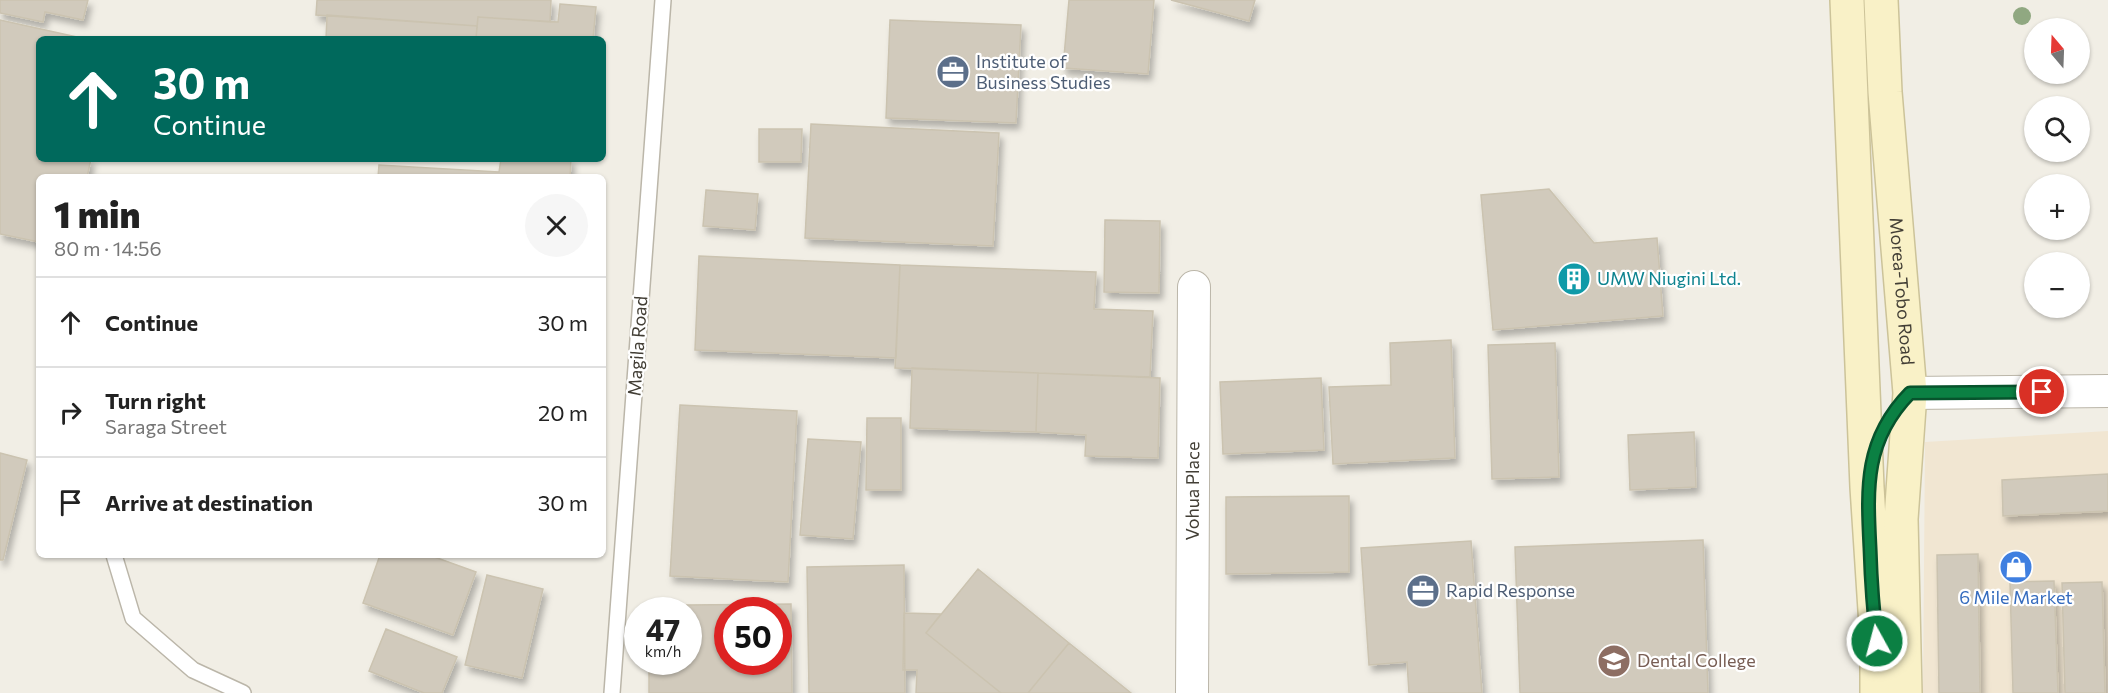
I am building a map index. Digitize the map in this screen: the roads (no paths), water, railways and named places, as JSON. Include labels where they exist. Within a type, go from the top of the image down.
[{"type":"main road","name":"Morea-Tobo Road","points":[[1847,0],[1867,487],[1877,641],[1877,693]]},
{"type":"main road","name":"Morea-Tobo Road","points":[[1881,0],[1885,92],[1910,393],[1901,519],[1905,693]]},
{"type":"main road","points":[[1867,487],[1880,436],[1899,404],[1910,393]]},
{"type":"street","name":"Vohua Place","points":[[1192,693],[1194,287]]},
{"type":"street","points":[[1910,393],[2108,391]]},
{"type":"lane","name":"Magila Road","points":[[612,693],[663,0]]},
{"type":"lane","points":[[115,558],[133,618],[193,670],[243,693]]},
{"type":"place","name":"Institute of Business Studies","points":[[953,72]]},
{"type":"place","name":"UMW Niugini Ltd.","points":[[1574,279]]},
{"type":"place","name":"6 Mile Market","points":[[2016,567]]},
{"type":"place","name":"Rapid Response","points":[[1423,591]]},
{"type":"place","name":"Dental College","points":[[1614,661]]}]
